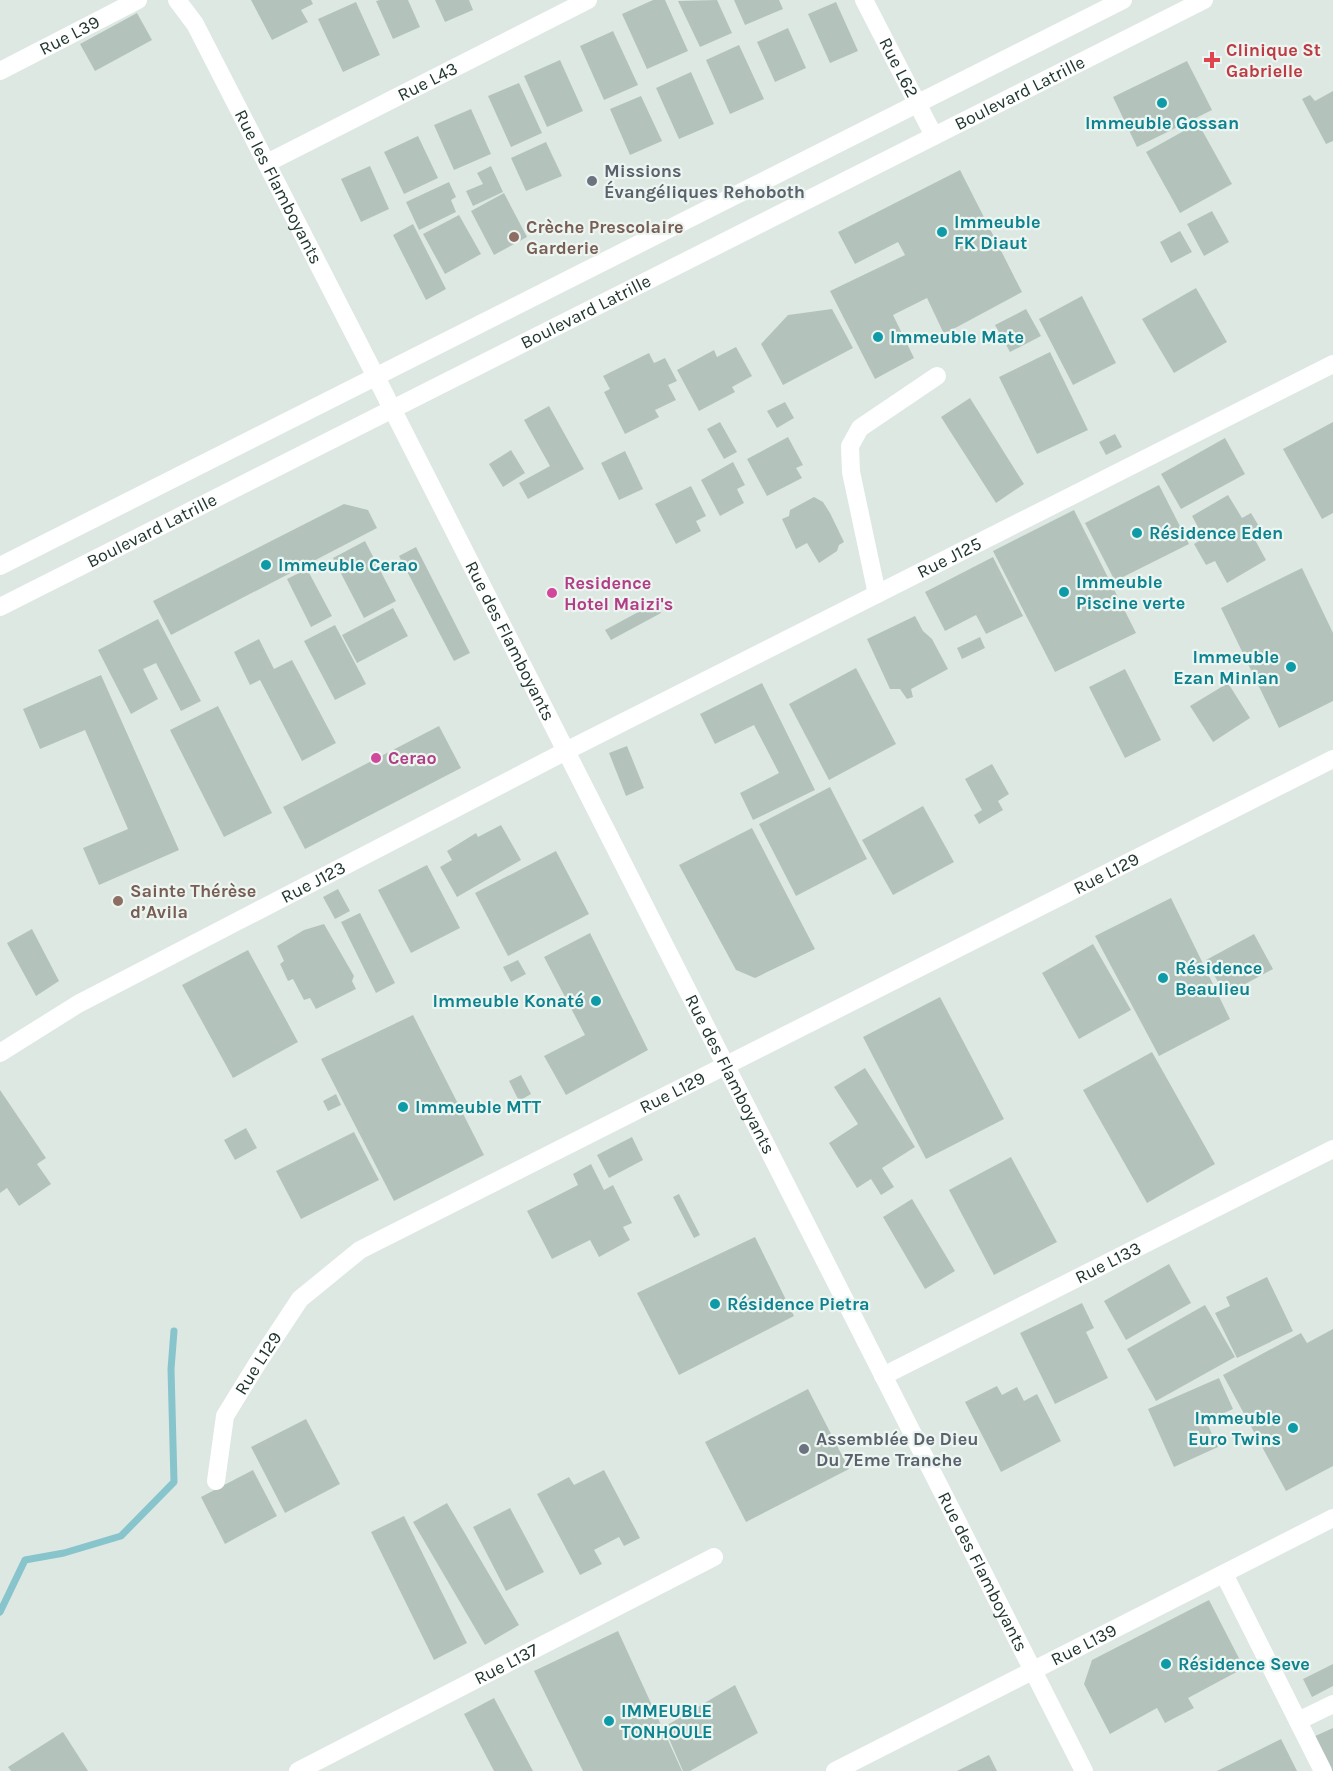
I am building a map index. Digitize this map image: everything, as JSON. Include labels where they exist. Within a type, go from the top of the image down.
[{"type":"street","name":"Rue L39","points":[[0,71],[138,0]]},
{"type":"street","name":"Rue les Flamboyants","points":[[177,0],[195,24],[376,377]]},
{"type":"street","name":"Rue L43","points":[[267,163],[588,0]]},
{"type":"street","name":"Rue L62","points":[[864,0],[934,136]]},
{"type":"street","name":"Boulevard Latrille","points":[[0,566],[1123,0]]},
{"type":"street","name":"Boulevard Latrille","points":[[0,607],[1203,0]]},
{"type":"street","name":"Rue J125","points":[[566,751],[1333,364]]},
{"type":"street","points":[[877,594],[851,471],[850,446],[860,428],[937,376]]},
{"type":"street","name":"Rue des Flamboyants","points":[[376,377],[1084,1771]]},
{"type":"street","name":"Rue J123","points":[[0,1053],[78,1004],[566,751]]},
{"type":"street","name":"Rue L129","points":[[216,1481],[225,1416],[256,1364],[300,1299],[360,1250],[1333,759]]},
{"type":"street","name":"Rue L133","points":[[883,1376],[1333,1149]]},
{"type":"street","name":"Rue L139","points":[[835,1771],[1333,1518]]},
{"type":"street","name":"Rue L137","points":[[298,1771],[714,1557]]},
{"type":"street","points":[[1224,1574],[1323,1771]]},
{"type":"street","points":[[1298,1721],[1333,1704]]},
{"type":"building","points":[[251,0],[311,0],[313,4],[301,10],[308,22],[272,40]]},
{"type":"building","points":[[408,0],[420,27],[393,39],[376,1]]},
{"type":"building","points":[[435,0],[469,0],[473,10],[445,22]]},
{"type":"building","points":[[653,0],[665,0],[688,51],[647,69],[622,14]]},
{"type":"building","points":[[717,0],[732,33],[700,47],[678,1]]},
{"type":"building","points":[[734,0],[779,0],[783,9],[745,25]]},
{"type":"building","points":[[356,2],[380,55],[343,72],[318,19]]},
{"type":"building","points":[[836,2],[858,51],[830,63],[808,14]]},
{"type":"building","points":[[137,13],[152,40],[95,71],[80,44]]},
{"type":"building","points":[[788,28],[806,68],[775,82],[757,42]]},
{"type":"building","points":[[613,31],[638,85],[604,100],[580,46]]},
{"type":"building","points":[[739,45],[764,99],[730,114],[706,60]]},
{"type":"building","points":[[560,60],[583,111],[547,127],[524,76]]},
{"type":"building","name":"Immeuble Gossan","points":[[1187,61],[1212,110],[1137,147],[1113,97]]},
{"type":"building","points":[[691,72],[714,124],[679,139],[656,88]]},
{"type":"building","points":[[519,83],[542,133],[511,147],[488,96]]},
{"type":"building","points":[[1333,91],[1333,141],[1326,144],[1302,99],[1310,95],[1315,101]]},
{"type":"building","points":[[641,96],[662,141],[630,155],[610,109]]},
{"type":"building","points":[[471,109],[491,154],[454,170],[434,125]]},
{"type":"building","points":[[1198,123],[1232,184],[1180,213],[1146,152]]},
{"type":"building","points":[[418,136],[438,178],[404,194],[384,152]]},
{"type":"building","points":[[546,142],[562,176],[526,191],[511,158]]},
{"type":"building","points":[[370,166],[389,209],[361,222],[341,179]]},
{"type":"building","points":[[491,166],[503,192],[473,206],[466,191],[483,184],[477,173]]},
{"type":"building","name":"Immeuble FK Diaut","points":[[960,170],[1022,292],[944,334],[927,298],[893,315],[914,358],[875,379],[830,291],[905,255],[898,242],[855,264],[838,232]]},
{"type":"building","points":[[449,182],[456,197],[451,200],[456,212],[419,230],[406,202]]},
{"type":"building","points":[[504,193],[527,237],[494,255],[471,211]]},
{"type":"building","points":[[1212,211],[1229,242],[1204,256],[1187,224]]},
{"type":"building","points":[[459,215],[481,254],[445,274],[423,234]]},
{"type":"building","points":[[413,224],[446,289],[426,300],[393,235]]},
{"type":"building","points":[[1180,231],[1192,252],[1171,263],[1160,242]]},
{"type":"building","points":[[1196,288],[1227,342],[1174,373],[1142,319]]},
{"type":"building","points":[[1082,296],[1116,363],[1073,385],[1039,319]]},
{"type":"building","points":[[832,309],[853,348],[783,385],[761,344],[788,315]]},
{"type":"building","points":[[1026,309],[1041,336],[1010,352],[995,325]]},
{"type":"building","points":[[736,347],[752,376],[732,387],[735,392],[699,411],[677,370],[714,350],[717,357]]},
{"type":"building","points":[[1050,352],[1088,430],[1037,454],[999,377]]},
{"type":"building","points":[[649,353],[654,363],[665,358],[677,381],[668,385],[676,400],[655,410],[659,417],[625,434],[604,392],[610,389],[603,376]]},
{"type":"building","points":[[970,398],[1024,484],[996,503],[941,417]]},
{"type":"building","points":[[785,402],[794,418],[777,428],[767,411]]},
{"type":"building","points":[[549,406],[584,469],[528,499],[519,483],[550,466],[524,420]]},
{"type":"building","points":[[720,422],[737,452],[724,459],[707,429]]},
{"type":"building","points":[[1333,422],[1333,513],[1322,519],[1283,449]]},
{"type":"building","points":[[1115,434],[1122,447],[1106,455],[1099,442]]},
{"type":"building","points":[[788,437],[803,465],[796,468],[802,478],[767,496],[747,459]]},
{"type":"building","points":[[1225,438],[1245,474],[1181,509],[1161,474]]},
{"type":"building","points":[[511,450],[525,473],[503,487],[489,464]]},
{"type":"building","points":[[625,451],[643,489],[619,500],[601,463]]},
{"type":"building","points":[[733,462],[745,485],[737,489],[744,503],[720,516],[701,480]]},
{"type":"building","name":"Résidence Eden","points":[[1159,485],[1189,544],[1115,581],[1085,523]]},
{"type":"building","points":[[691,486],[706,516],[696,521],[701,531],[676,544],[655,504]]},
{"type":"building","points":[[1228,495],[1242,518],[1251,513],[1263,533],[1254,538],[1266,560],[1227,583],[1215,561],[1206,565],[1194,544],[1204,538],[1192,516]]},
{"type":"building","points":[[814,497],[823,502],[844,542],[839,545],[837,551],[819,563],[807,543],[796,549],[782,519],[789,516],[790,510]]},
{"type":"building","name":"Immeuble Cerao","points":[[344,504],[368,510],[377,528],[171,635],[153,601]]},
{"type":"building","name":"Immeuble Piscine verte","points":[[1074,510],[1136,633],[1055,672],[993,551]]},
{"type":"building","points":[[365,541],[396,601],[364,618],[333,558]]},
{"type":"building","points":[[416,547],[470,653],[454,661],[399,556]]},
{"type":"building","points":[[993,557],[1023,616],[986,634],[976,615],[945,631],[925,592]]},
{"type":"building","name":"Immeuble Ezan Minlan","points":[[1302,568],[1333,633],[1333,701],[1279,728],[1221,608]]},
{"type":"building","points":[[307,569],[332,616],[311,627],[287,579]]},
{"type":"building","points":[[655,603],[661,613],[611,640],[605,630]]},
{"type":"building","points":[[393,608],[408,636],[357,663],[342,635]]},
{"type":"building","points":[[915,616],[923,631],[932,639],[948,669],[911,689],[913,697],[907,699],[900,689],[890,689],[867,639]]},
{"type":"building","points":[[158,619],[201,701],[181,711],[156,663],[143,669],[158,699],[131,714],[98,650]]},
{"type":"building","points":[[335,625],[366,684],[335,700],[304,641]]},
{"type":"building","points":[[980,637],[985,648],[962,659],[957,648]]},
{"type":"building","points":[[259,639],[274,669],[292,660],[336,743],[302,761],[260,680],[250,685],[234,652]]},
{"type":"building","points":[[856,668],[896,744],[829,780],[789,704]]},
{"type":"building","points":[[1125,669],[1161,740],[1125,758],[1089,687]]},
{"type":"building","points":[[101,675],[179,850],[99,885],[83,848],[128,829],[85,730],[40,749],[23,709]]},
{"type":"building","points":[[762,683],[815,790],[753,820],[740,793],[779,773],[754,725],[715,744],[700,714]]},
{"type":"building","points":[[1228,683],[1250,718],[1213,742],[1190,706]]},
{"type":"building","points":[[218,706],[272,813],[224,837],[170,730]]},
{"type":"building","points":[[439,726],[461,768],[305,849],[283,807]]},
{"type":"building","points":[[627,746],[644,788],[626,796],[609,753]]},
{"type":"building","points":[[992,764],[1009,794],[998,801],[1003,810],[979,824],[974,815],[982,810],[965,779]]},
{"type":"building","points":[[830,787],[867,859],[796,896],[759,824]]},
{"type":"building","points":[[923,806],[954,862],[893,895],[862,840]]},
{"type":"building","points":[[501,825],[521,860],[457,897],[440,867],[452,860],[447,851],[476,833],[478,837]]},
{"type":"building","points":[[752,828],[815,949],[755,978],[736,970],[679,865]]},
{"type":"building","points":[[556,851],[589,914],[508,956],[475,893]]},
{"type":"building","points":[[427,865],[460,928],[411,953],[378,890]]},
{"type":"building","points":[[338,889],[350,911],[335,919],[323,897]]},
{"type":"building","name":"Résidence Beaulieu","points":[[1171,898],[1230,1019],[1159,1056],[1095,936]]},
{"type":"building","points":[[360,913],[395,983],[376,993],[341,922]]},
{"type":"building","points":[[324,924],[354,976],[352,981],[356,989],[316,1009],[310,998],[304,1000],[293,979],[288,981],[280,964],[284,961],[277,946],[304,930]]},
{"type":"building","points":[[32,929],[59,981],[36,996],[7,943]]},
{"type":"building","name":"Immeuble Konaté","points":[[590,933],[648,1050],[566,1095],[544,1056],[585,1035],[544,957]]},
{"type":"building","points":[[1254,934],[1273,969],[1225,995],[1206,960]]},
{"type":"building","points":[[1093,944],[1131,1010],[1079,1039],[1042,973]]},
{"type":"building","points":[[248,950],[298,1042],[233,1078],[182,985]]},
{"type":"building","points":[[518,960],[526,974],[511,982],[503,967]]},
{"type":"building","points":[[940,997],[1004,1119],[926,1159],[863,1037]]},
{"type":"building","name":"Immeuble MTT","points":[[413,1015],[484,1155],[394,1201],[321,1059]]},
{"type":"building","points":[[1152,1052],[1215,1164],[1147,1203],[1083,1090]]},
{"type":"building","points":[[865,1068],[915,1147],[882,1168],[894,1187],[881,1195],[871,1179],[857,1188],[829,1143],[858,1124],[834,1087]]},
{"type":"building","points":[[521,1075],[531,1094],[519,1101],[509,1081]]},
{"type":"building","points":[[0,1090],[46,1158],[37,1164],[51,1184],[19,1206],[7,1188],[0,1193]]},
{"type":"building","points":[[336,1094],[341,1105],[328,1111],[323,1101]]},
{"type":"building","points":[[246,1128],[257,1148],[235,1160],[224,1140]]},
{"type":"building","points":[[354,1132],[379,1180],[301,1219],[276,1171]]},
{"type":"building","points":[[632,1137],[643,1160],[609,1178],[597,1155]]},
{"type":"building","points":[[1011,1157],[1057,1242],[994,1275],[949,1190]]},
{"type":"building","points":[[591,1164],[604,1190],[613,1185],[632,1223],[623,1227],[630,1240],[599,1257],[590,1240],[552,1259],[527,1211],[578,1185],[573,1174]]},
{"type":"building","points":[[679,1194],[700,1235],[694,1238],[673,1197]]},
{"type":"building","points":[[912,1199],[955,1271],[925,1289],[883,1217]]},
{"type":"building","name":"Résidence Pietra","points":[[755,1237],[794,1316],[679,1375],[637,1293]]},
{"type":"building","points":[[1169,1264],[1191,1303],[1126,1340],[1104,1301]]},
{"type":"building","points":[[1267,1277],[1293,1331],[1237,1358],[1215,1313],[1230,1306],[1226,1297]]},
{"type":"building","points":[[1082,1303],[1094,1328],[1086,1332],[1108,1378],[1055,1404],[1020,1333]]},
{"type":"building","points":[[1205,1305],[1235,1357],[1156,1401],[1127,1349]]},
{"type":"building","name":"Immeuble Euro Twins","points":[[1333,1329],[1333,1466],[1286,1491],[1223,1375],[1301,1333],[1307,1343]]},
{"type":"building","points":[[1219,1378],[1233,1409],[1206,1421],[1218,1447],[1174,1467],[1148,1409]]},
{"type":"building","points":[[997,1386],[1002,1395],[1017,1387],[1024,1401],[1037,1394],[1061,1441],[1001,1472],[965,1402]]},
{"type":"building","points":[[808,1389],[849,1469],[746,1522],[705,1442]]},
{"type":"building","points":[[306,1419],[340,1484],[285,1513],[251,1447]]},
{"type":"building","points":[[253,1470],[277,1516],[225,1544],[201,1497]]},
{"type":"building","points":[[604,1470],[640,1538],[624,1546],[619,1537],[594,1550],[602,1564],[580,1575],[537,1494],[569,1477],[574,1485]]},
{"type":"building","points":[[447,1503],[519,1625],[485,1645],[413,1522]]},
{"type":"building","points":[[510,1508],[544,1572],[506,1591],[473,1527]]},
{"type":"building","points":[[404,1516],[467,1643],[434,1660],[371,1532]]},
{"type":"building","name":"Résidence Seve","points":[[1209,1600],[1244,1668],[1188,1698],[1194,1708],[1165,1723],[1157,1708],[1110,1734],[1084,1684],[1092,1660]]},
{"type":"building","name":"IMMEUBLE TONHOULE","points":[[618,1631],[682,1771],[583,1771],[534,1671]]},
{"type":"building","points":[[1333,1664],[1333,1686],[1312,1697],[1303,1679]]},
{"type":"building","points":[[735,1685],[758,1733],[690,1771],[683,1771],[664,1727]]},
{"type":"building","points":[[494,1698],[533,1771],[494,1771],[464,1714]]},
{"type":"building","points":[[1333,1728],[1333,1771],[1330,1771],[1313,1737]]},
{"type":"building","points":[[63,1732],[88,1771],[11,1771],[8,1767]]},
{"type":"building","points":[[1281,1739],[1297,1771],[1217,1771]]},
{"type":"building","points":[[989,1755],[997,1771],[957,1771]]},
{"type":"waterway","points":[[0,1612],[25,1560],[64,1553],[121,1536],[174,1482],[171,1369],[174,1331]]},
{"type":"place","name":"Clinique St Gabrielle","points":[[1212,60]]},
{"type":"place","name":"Immeuble Gossan","points":[[1162,103]]},
{"type":"place","name":"Missions Évangéliques Rehoboth","points":[[592,181]]},
{"type":"place","name":"Immeuble FK Diaut","points":[[942,232]]},
{"type":"place","name":"Crèche Prescolaire Garderie","points":[[514,237]]},
{"type":"place","name":"Immeuble Mate","points":[[878,337]]},
{"type":"place","name":"Résidence Eden","points":[[1137,533]]},
{"type":"place","name":"Immeuble Cerao","points":[[266,565]]},
{"type":"place","name":"Immeuble Piscine verte","points":[[1064,592]]},
{"type":"place","name":"Residence Hotel Maizi's","points":[[552,593]]},
{"type":"place","name":"Immeuble Ezan Minlan","points":[[1291,667]]},
{"type":"place","name":"Cerao","points":[[376,758]]},
{"type":"place","name":"Sainte Thérèse d’Avila","points":[[118,901]]},
{"type":"place","name":"Résidence Beaulieu","points":[[1163,978]]},
{"type":"place","name":"Immeuble Konaté","points":[[596,1001]]},
{"type":"place","name":"Immeuble MTT","points":[[403,1107]]},
{"type":"place","name":"Résidence Pietra","points":[[715,1304]]},
{"type":"place","name":"Immeuble Euro Twins","points":[[1293,1428]]},
{"type":"place","name":"Assemblée De Dieu Du 7Eme Tranche","points":[[804,1449]]},
{"type":"place","name":"Résidence Seve","points":[[1166,1664]]},
{"type":"place","name":"IMMEUBLE TONHOULE","points":[[609,1721]]}]
